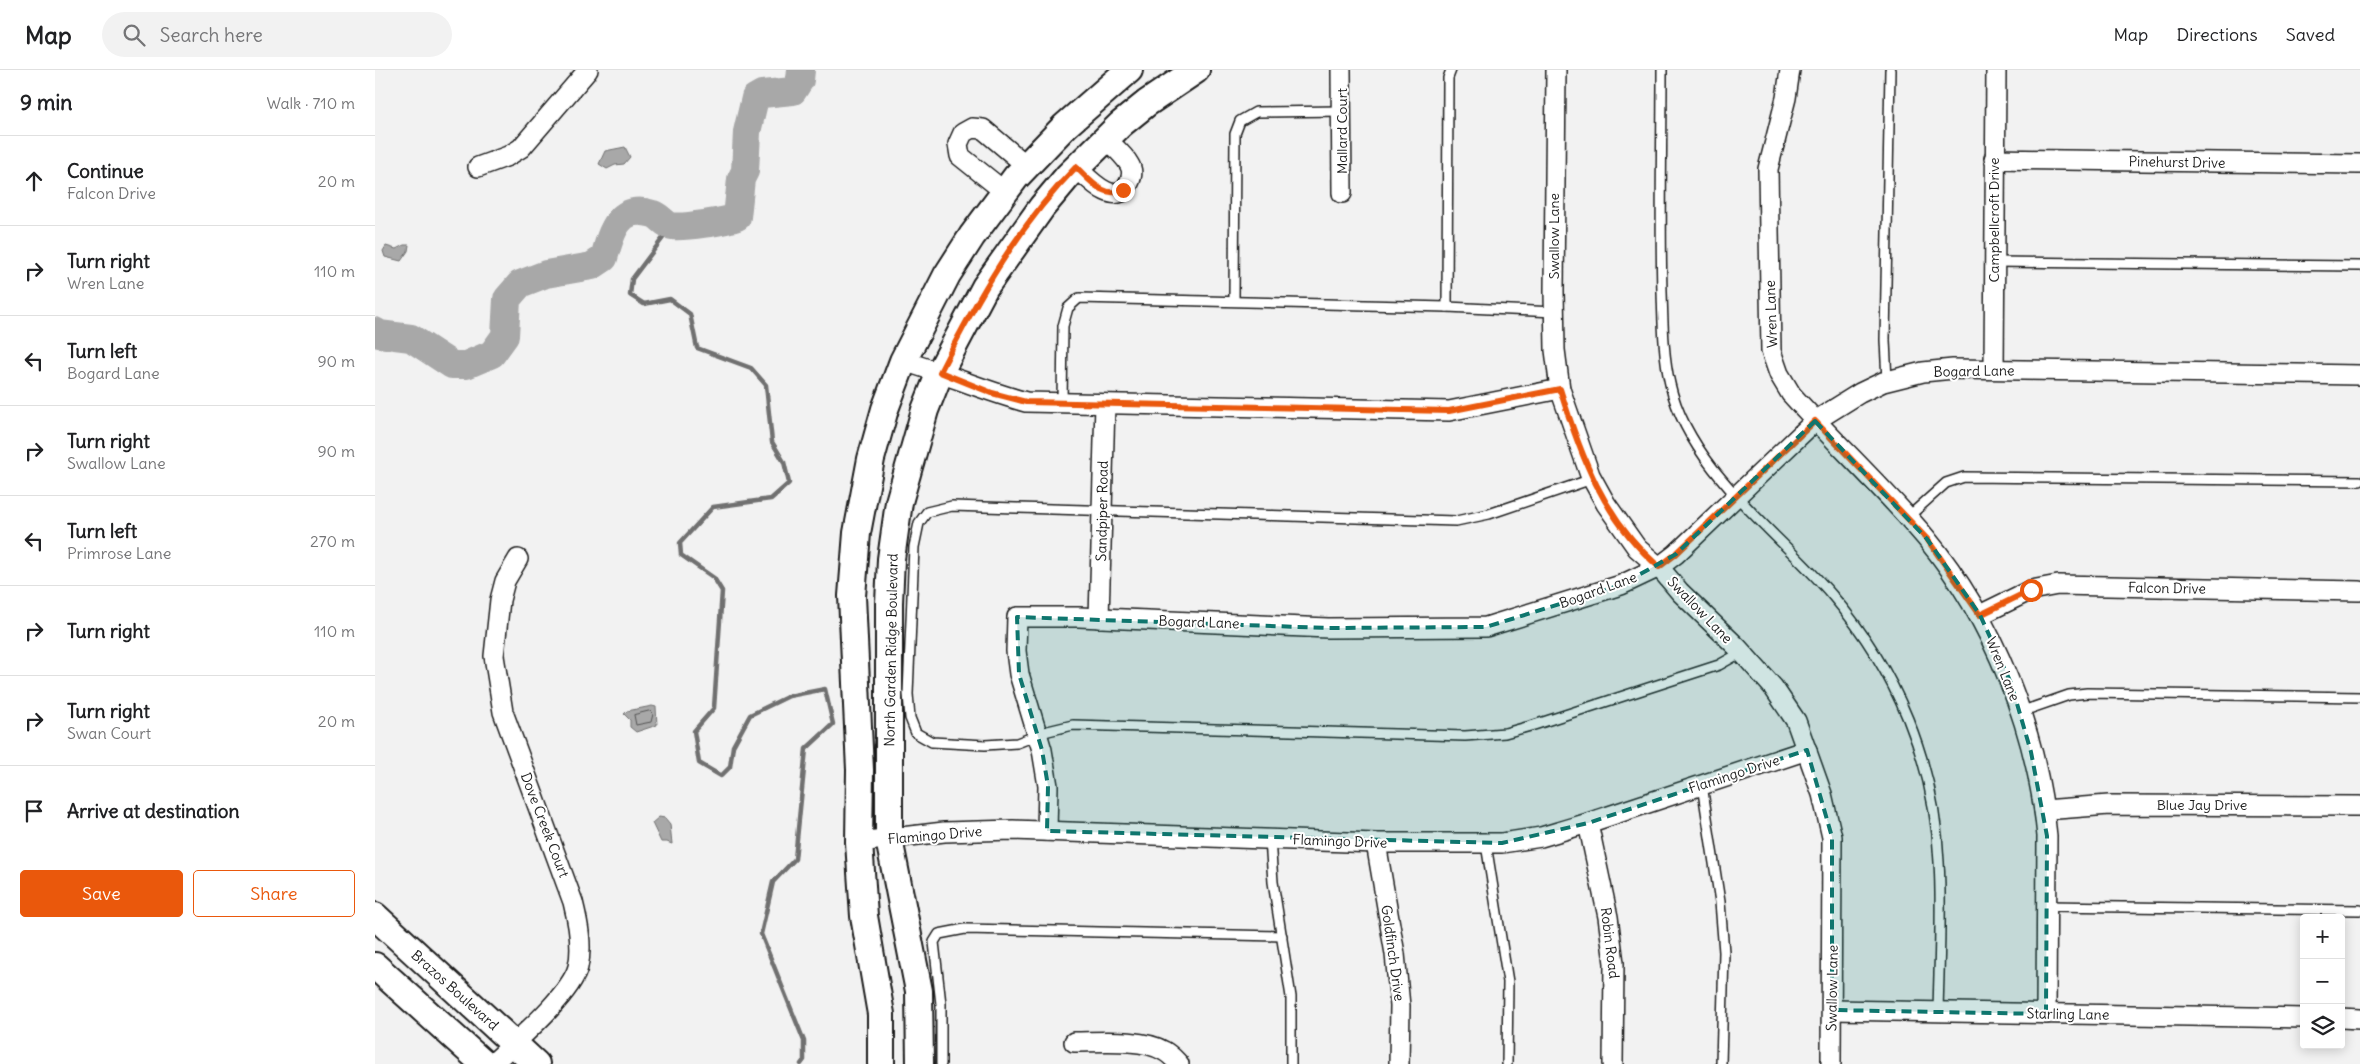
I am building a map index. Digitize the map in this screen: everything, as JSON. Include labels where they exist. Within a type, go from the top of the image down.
[{"type":"main road","points":[[881,1064],[881,1014],[864,916],[859,842],[860,770],[852,596],[857,533],[871,459],[885,409],[903,361],[947,275],[1005,192],[1027,166],[1065,126],[1129,70]]},
{"type":"main road","name":"North Garden Ridge Boulevard","points":[[920,1064],[919,992],[889,839],[891,559],[899,502],[925,410],[940,372],[985,287],[1012,247],[1076,167],[1105,138],[1147,103],[1196,70]]},
{"type":"main road","name":"Brazos Boulevard","points":[[375,916],[536,1064]]},
{"type":"main road","points":[[375,966],[484,1064]]},
{"type":"street","points":[[478,167],[508,156],[521,148],[588,70]]},
{"type":"street","name":"Mallard Court","points":[[1341,70],[1342,193]]},
{"type":"street","name":"Swallow Lane","points":[[1556,70],[1555,350],[1560,389],[1592,479],[1606,504],[1637,548],[1659,567],[1681,592],[1742,652],[1773,687],[1796,721],[1822,794],[1832,837],[1831,1064]]},
{"type":"street","name":"Wren Lane","points":[[1790,70],[1786,98],[1768,169],[1771,351],[1779,374],[1791,394],[1927,539],[1980,615],[2011,683],[2045,810],[2047,836],[2046,1014]]},
{"type":"street","name":"Campbellcroft Drive","points":[[1993,369],[1994,159],[1997,70]]},
{"type":"street","points":[[1005,192],[960,156],[958,144],[963,133],[972,128],[983,128],[1027,166]]},
{"type":"street","points":[[1076,167],[1105,192],[1117,193],[1127,186],[1132,175],[1129,162],[1105,138]]},
{"type":"street","name":"Pinehurst Drive","points":[[1994,159],[2360,164]]},
{"type":"street","points":[[903,361],[940,372],[992,393],[1026,402],[1449,411],[1560,389]]},
{"type":"street","name":"Bogard Lane","points":[[1047,831],[1048,786],[1042,750],[1019,674],[1016,651],[1017,617],[1099,618],[1328,628],[1486,627],[1533,614],[1621,585],[1659,567],[1676,554],[1815,421],[1859,393],[1887,381],[1923,372],[1993,369],[2360,375]]},
{"type":"street","name":"Sandpiper Road","points":[[1099,618],[1105,404]]},
{"type":"street","name":"Dove Creek Court","points":[[492,1064],[557,1001],[571,983],[578,967],[580,954],[578,921],[571,895],[498,694],[494,656],[500,600],[505,581],[518,559]]},
{"type":"street","name":"Falcon Drive","points":[[1980,615],[2031,590],[2058,585],[2360,591]]},
{"type":"street","name":"Flamingo Drive","points":[[859,842],[945,832],[1047,831],[1376,843],[1503,843],[1541,837],[1588,823],[1807,750]]},
{"type":"street","name":"Blue Jay Drive","points":[[2045,810],[2109,805],[2360,806]]},
{"type":"street","name":"Robin Road","points":[[1588,823],[1608,917],[1614,963],[1613,1064]]},
{"type":"street","name":"Goldfinch Drive","points":[[1376,843],[1399,989],[1399,1064]]},
{"type":"street","name":"Starling Lane","points":[[1832,1010],[2300,1018]]},
{"type":"street","points":[[2345,1018],[2360,1019]]},
{"type":"street","points":[[1074,1042],[1151,1046],[1164,1051],[1179,1064]]},
{"type":"lane","points":[[1447,307],[1448,78],[1451,70]]},
{"type":"lane","points":[[1663,70],[1661,265],[1664,331],[1670,385],[1687,429],[1708,463],[1831,594],[1865,636],[1907,713],[1921,751],[1930,788],[1936,828],[1939,862],[1939,1012]]},
{"type":"lane","points":[[1887,381],[1885,340],[1891,70]]},
{"type":"lane","points":[[1234,301],[1235,134],[1240,121],[1256,112],[1342,111]]},
{"type":"lane","points":[[1994,262],[2360,266]]},
{"type":"lane","points":[[1063,402],[1063,326],[1068,308],[1079,298],[1447,307],[1555,312]]},
{"type":"lane","points":[[1907,518],[1946,483],[1964,477],[2360,481]]},
{"type":"lane","points":[[1592,479],[1489,514],[1456,521],[952,506],[927,512],[919,523],[914,547],[909,718],[916,733],[932,742],[985,745],[1017,743],[1073,725],[1465,736],[1505,733],[1719,665],[1742,652]]},
{"type":"lane","points":[[2020,712],[2069,695],[2087,693],[2360,697]]},
{"type":"lane","points":[[1702,785],[1720,902],[1724,952],[1721,1064]]},
{"type":"lane","points":[[1271,839],[1273,882],[1291,997],[1291,1064]]},
{"type":"lane","points":[[1486,844],[1509,982],[1507,1064]]},
{"type":"lane","points":[[2046,906],[2360,910]]},
{"type":"lane","points":[[941,1064],[941,1004],[934,942],[939,934],[965,929],[1282,936]]},
{"type":"highlighted area","points":[[1815,421],[1927,539],[1980,615],[2011,683],[2031,752],[2047,836],[2046,1014],[1832,1010],[1832,837],[1807,750],[1588,823],[1502,843],[1047,831],[1048,786],[1042,750],[1019,674],[1017,617],[1328,628],[1486,627],[1621,585],[1676,554]]},
{"type":"water","points":[[625,147],[630,157],[624,164],[615,165],[607,169],[599,164],[605,151]]},
{"type":"water","points":[[409,245],[408,251],[401,261],[385,257],[383,251],[386,246],[396,249]]},
{"type":"water","points":[[652,706],[656,707],[657,725],[636,732],[630,727],[630,720],[624,714],[627,711]]},
{"type":"water","points":[[659,817],[665,818],[670,824],[672,844],[661,842],[652,823]]},
{"type":"waterway","points":[[375,331],[379,334],[411,338],[452,365],[466,365],[492,354],[505,336],[507,299],[520,284],[546,274],[592,266],[604,258],[613,230],[624,216],[641,212],[653,214],[672,226],[705,224],[737,217],[741,179],[745,171],[747,132],[755,98],[762,94],[793,91],[800,80],[801,70]]},
{"type":"waterway","points":[[672,226],[632,279],[630,295],[644,304],[670,299],[690,314],[697,348],[751,368],[766,385],[772,442],[784,462],[789,483],[771,499],[713,507],[680,543],[681,555],[714,578],[722,591],[714,708],[694,731],[699,763],[721,776],[730,767],[733,746],[750,715],[789,696],[825,689],[833,724],[806,749],[795,859],[773,882],[761,934],[804,1041],[804,1060],[801,1064]]},
{"type":"route","points":[[1123,190],[1117,193],[1105,192],[1076,167],[1042,207],[985,287],[940,372],[992,393],[1026,402],[1449,411],[1560,389],[1571,424],[1591,475],[1606,504],[1637,548],[1659,567],[1676,554],[1815,421],[1927,539],[1980,615],[2031,590]]}]
